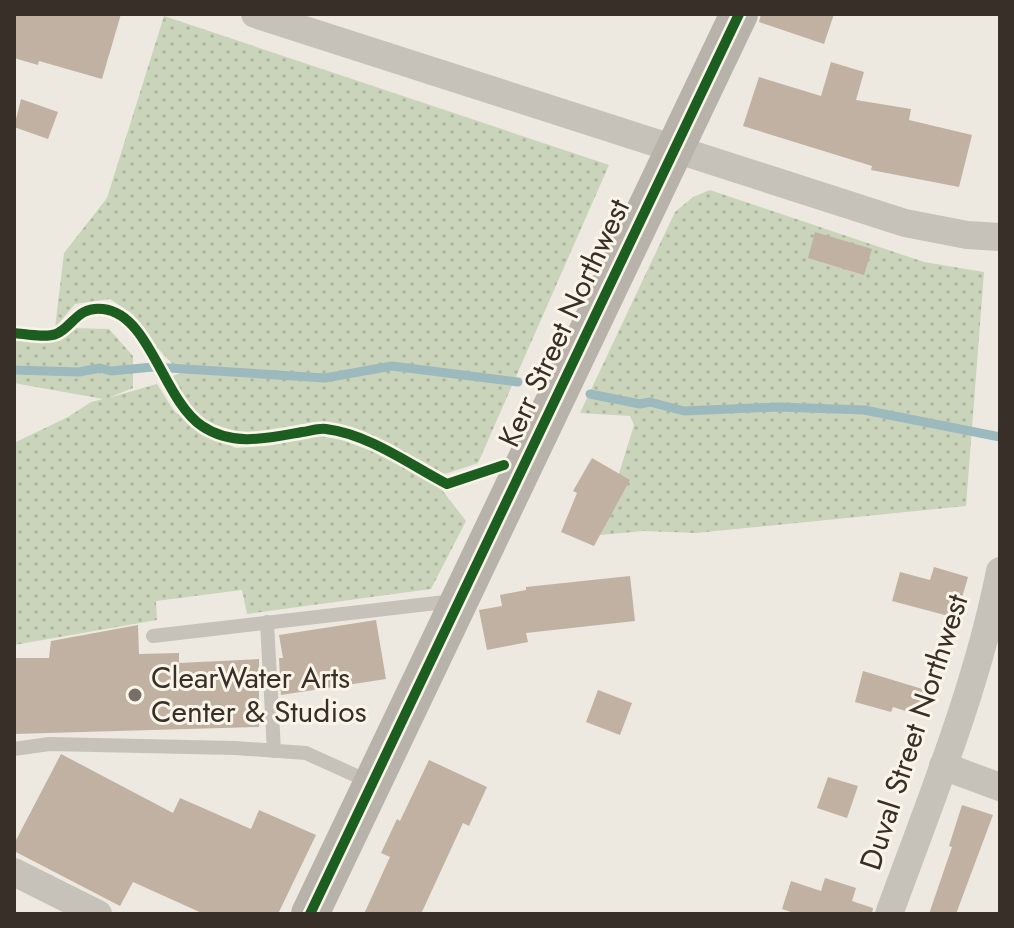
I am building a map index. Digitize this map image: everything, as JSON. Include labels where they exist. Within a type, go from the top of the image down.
[{"type":"street","points":[[255,14],[905,223],[967,235],[1000,237]]},
{"type":"street","name":"Kerr Street Northwest","points":[[310,914],[739,14]]},
{"type":"street","name":"Duval Street Northwest","points":[[889,914],[943,766],[992,613],[1000,571]]},
{"type":"street","points":[[943,766],[1000,787]]},
{"type":"street","points":[[14,872],[98,914]]},
{"type":"lane","points":[[153,636],[459,600]]},
{"type":"lane","points":[[267,622],[274,751]]},
{"type":"lane","points":[[14,749],[49,744],[306,753],[372,783]]},
{"type":"green space","points":[[164,16],[609,165],[478,463],[442,475],[344,426],[316,422],[242,434],[203,420],[167,378],[181,373],[133,322],[134,315],[110,299],[75,304],[55,328],[64,253],[107,198]]},
{"type":"green space","points":[[710,190],[924,262],[984,272],[966,506],[696,533],[643,531],[600,535],[634,425],[630,416],[580,413],[675,212],[693,197]]},
{"type":"green space","points":[[70,328],[109,329],[133,356],[133,388],[108,398],[157,384],[174,411],[204,434],[236,448],[267,446],[320,436],[342,440],[374,452],[439,486],[466,521],[431,589],[247,614],[242,590],[156,601],[157,620],[14,645],[14,443],[68,417],[91,402],[103,399],[14,383],[14,337],[54,340]]},
{"type":"building","points":[[14,14],[121,14],[102,79],[39,61],[38,65],[14,58]]},
{"type":"building","points":[[761,14],[834,14],[824,44],[759,22]]},
{"type":"building","points":[[831,62],[864,72],[856,100],[911,109],[909,120],[972,135],[959,187],[871,170],[872,166],[743,126],[759,77],[821,96]]},
{"type":"building","points":[[21,99],[58,112],[48,139],[14,127]]},
{"type":"building","points":[[815,232],[872,249],[864,275],[808,258]]},
{"type":"building","points":[[592,458],[630,480],[594,546],[561,532],[577,493],[573,491]]},
{"type":"building","points":[[934,567],[968,577],[956,618],[892,601],[900,572],[930,580]]},
{"type":"building","points":[[630,576],[635,621],[526,633],[528,642],[487,650],[479,610],[502,606],[500,595],[526,590],[526,587]]},
{"type":"building","points":[[376,620],[386,679],[281,695],[279,658],[283,658],[279,635]]},
{"type":"building","name":"ClearWater Arts Center & Studios","points":[[138,625],[139,654],[179,653],[179,663],[259,659],[259,727],[14,734],[14,658],[49,658],[51,641]]},
{"type":"building","points":[[863,671],[929,691],[921,716],[893,707],[891,712],[855,702]]},
{"type":"building","points":[[598,690],[632,703],[620,735],[586,722]]},
{"type":"building","points":[[61,754],[173,813],[180,798],[251,829],[259,810],[316,835],[278,914],[204,914],[133,882],[120,906],[14,851],[14,844]]},
{"type":"building","points":[[429,760],[487,787],[469,826],[463,823],[421,914],[364,914],[390,857],[381,853]]},
{"type":"building","points":[[828,777],[858,786],[847,818],[817,808]]},
{"type":"building","points":[[962,805],[993,815],[956,914],[929,914],[952,847],[949,846]]},
{"type":"building","points":[[825,878],[856,888],[852,901],[873,908],[872,914],[797,914],[782,909],[791,881],[821,891]]},
{"type":"waterway","points":[[14,370],[79,372],[100,368],[111,371],[153,367],[325,378],[392,366],[518,382]]},
{"type":"waterway","points":[[590,394],[640,404],[650,402],[684,411],[778,407],[864,410],[1000,437]]},
{"type":"cycle path","points":[[310,914],[739,14]]},
{"type":"cycle path","points":[[14,333],[56,334],[81,314],[103,309],[119,314],[133,326],[188,414],[214,433],[251,439],[320,429],[342,432],[373,443],[447,484],[504,465]]},
{"type":"place","name":"ClearWater Arts Center & Studios","points":[[135,695]]}]
